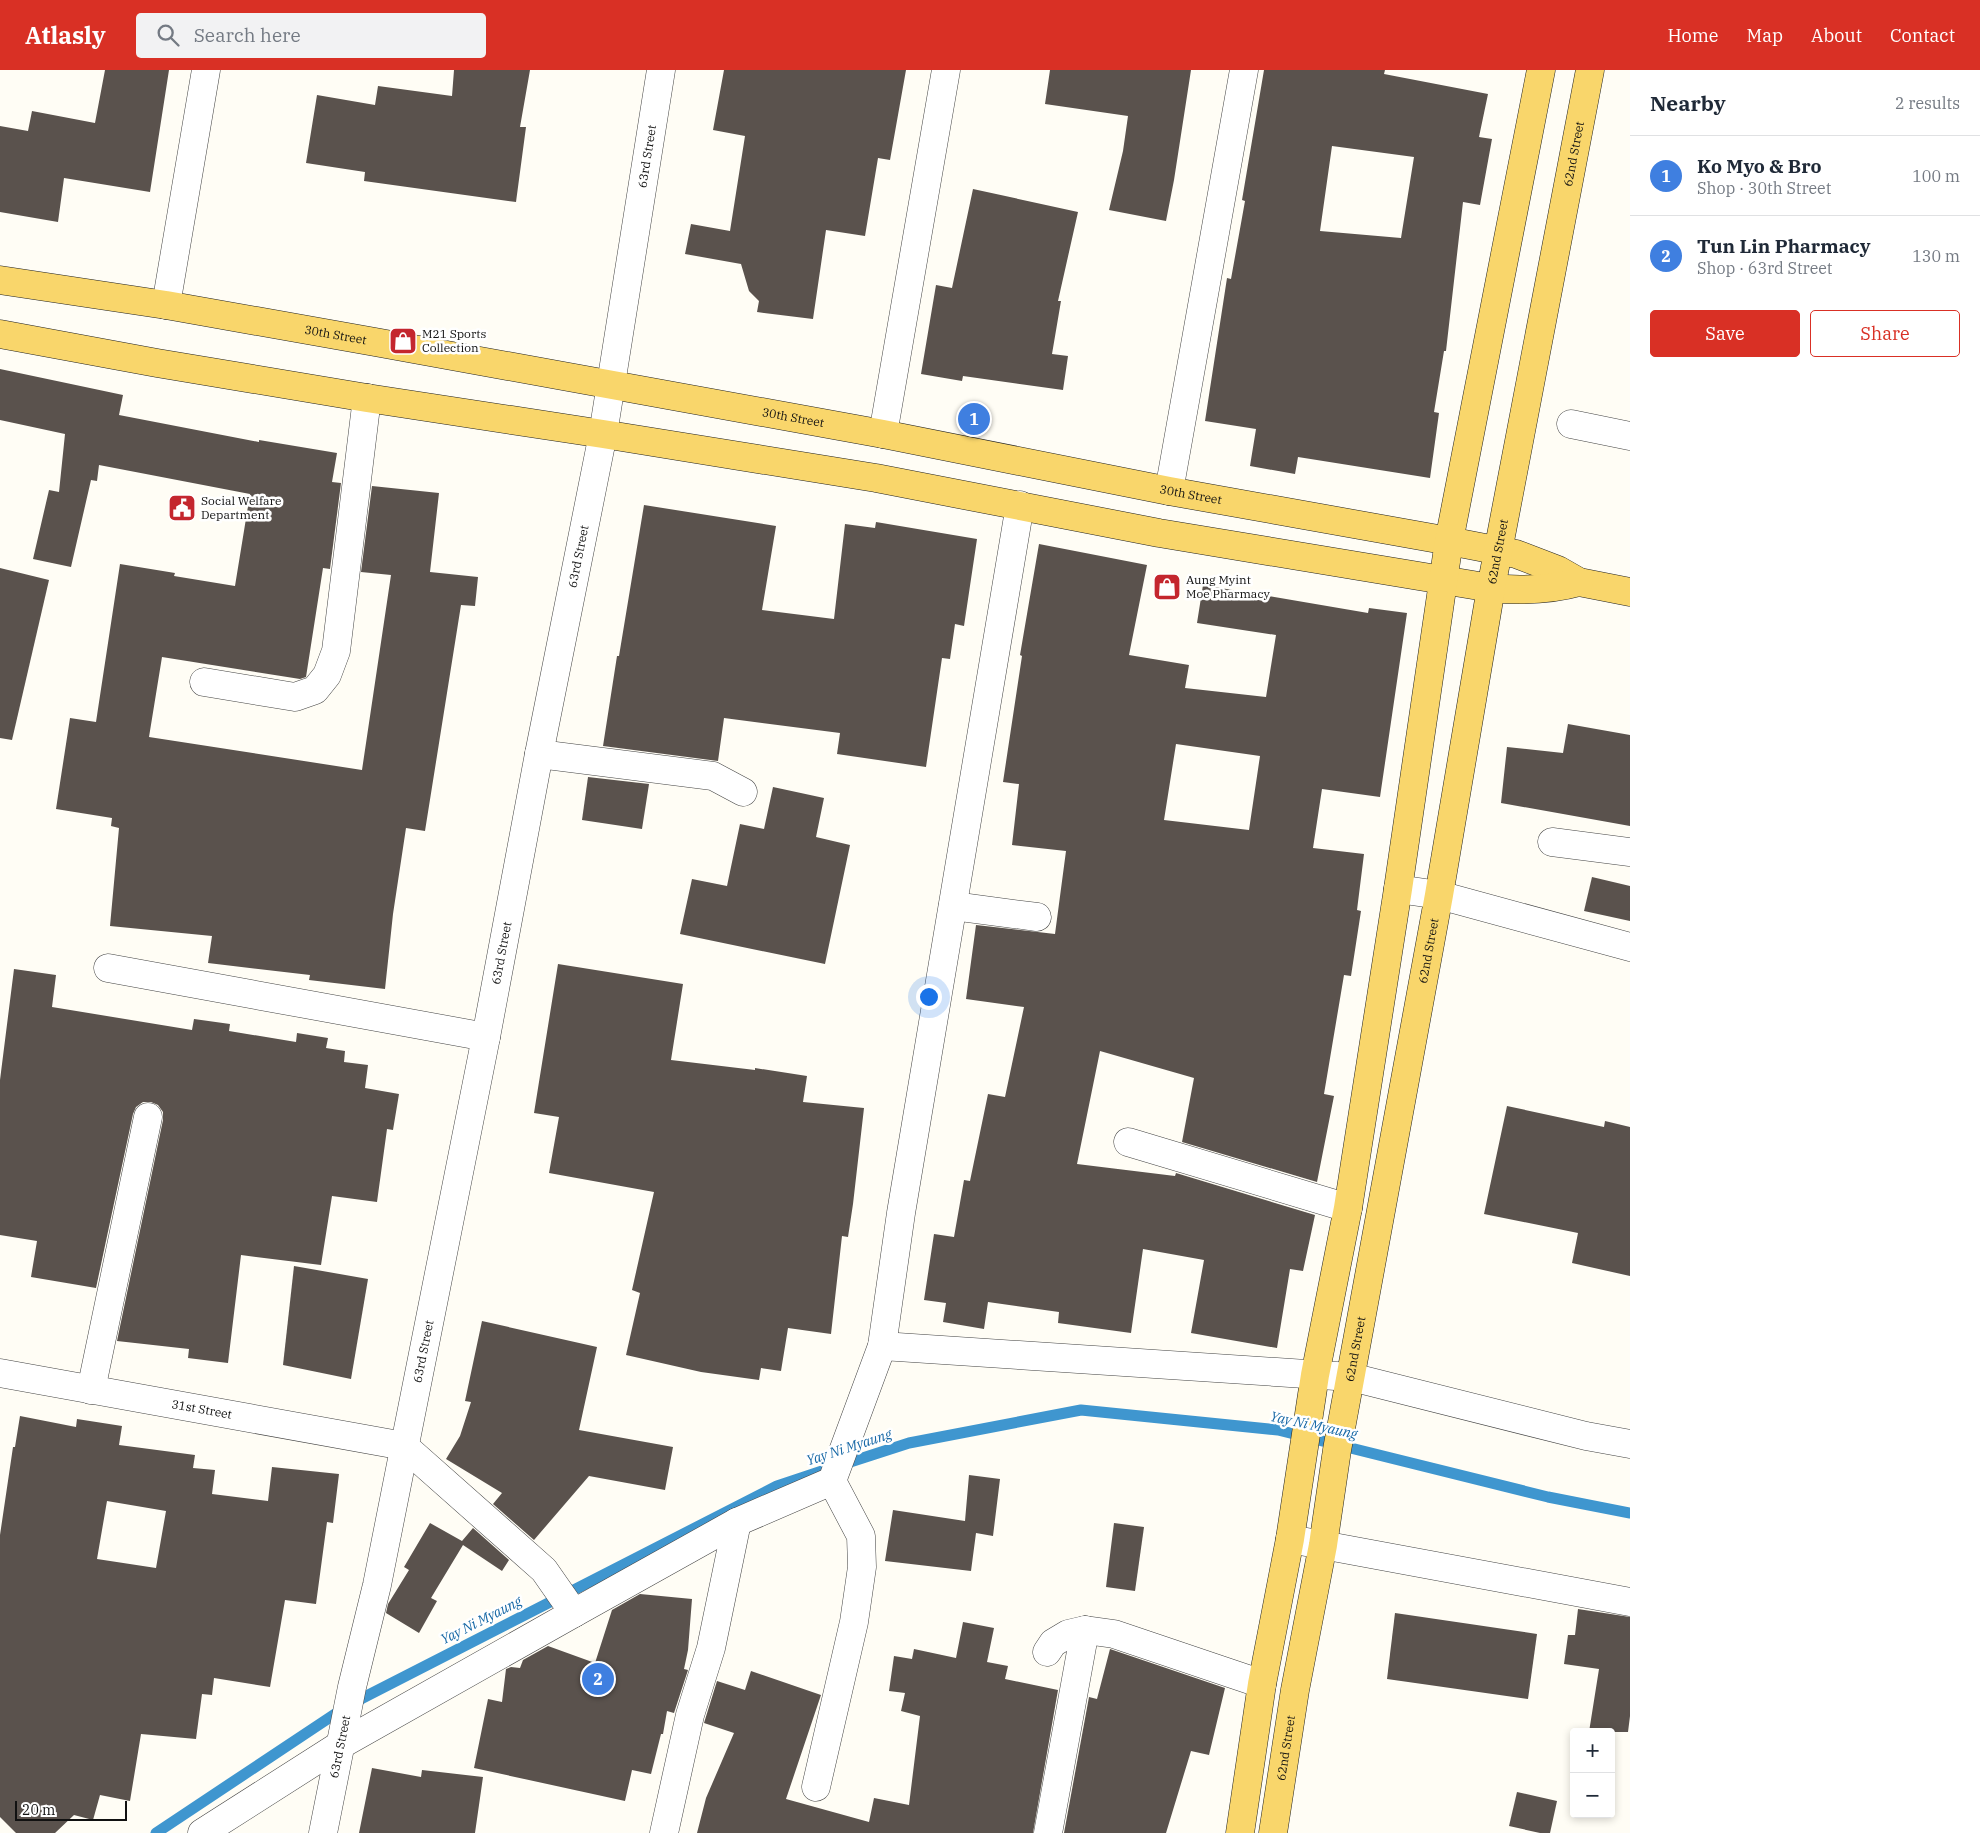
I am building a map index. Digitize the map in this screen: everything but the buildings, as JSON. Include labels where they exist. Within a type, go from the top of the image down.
[{"type":"main road","points":[[1240,1833],[1262,1684],[1290,1539],[1313,1383],[1348,1208],[1398,890],[1443,581],[1541,70]]},
{"type":"main road","name":"62nd Street","points":[[1273,1833],[1295,1690],[1323,1545],[1337,1450],[1439,895],[1491,588],[1590,70]]},
{"type":"main road","name":"30th Street","points":[[0,280],[166,305],[883,434],[1169,491],[1498,550],[1536,561],[1580,582],[1630,592]]},
{"type":"main road","name":"30th Street","points":[[0,334],[157,363],[367,398],[876,478],[1159,533],[1443,581],[1513,591],[1558,588],[1580,582]]},
{"type":"street","points":[[166,305],[206,70]]},
{"type":"street","name":"63rd Street","points":[[323,1833],[352,1687],[377,1585],[603,434],[661,70]]},
{"type":"street","points":[[883,434],[946,70]]},
{"type":"street","points":[[1169,491],[1244,70]]},
{"type":"street","points":[[204,682],[296,697],[315,690],[327,675],[336,651],[367,398]]},
{"type":"street","points":[[1571,424],[1630,436]]},
{"type":"street","points":[[202,1833],[342,1738],[570,1606],[737,1522],[834,1477],[882,1346],[901,1213],[1020,505]]},
{"type":"street","points":[[539,754],[713,776],[742,792]]},
{"type":"street","points":[[1552,842],[1630,852]]},
{"type":"street","points":[[1398,890],[1439,895],[1630,947]]},
{"type":"street","points":[[954,906],[1037,917]]},
{"type":"street","points":[[108,968],[486,1037]]},
{"type":"street","points":[[91,1390],[148,1117]]},
{"type":"street","points":[[1128,1142],[1348,1208]]},
{"type":"street","points":[[882,1346],[1313,1383],[1349,1388],[1630,1444]]},
{"type":"street","name":"31st Street","points":[[0,1373],[404,1446]]},
{"type":"street","points":[[404,1446],[544,1570],[570,1606]]},
{"type":"street","points":[[816,1787],[854,1622],[862,1567],[861,1536],[834,1477]]},
{"type":"street","points":[[664,1833],[690,1715],[711,1648],[737,1522]]},
{"type":"street","points":[[1290,1539],[1630,1602]]},
{"type":"street","points":[[1047,1652],[1053,1642],[1068,1634],[1085,1630],[1114,1634],[1262,1684]]},
{"type":"street","points":[[1048,1833],[1085,1630]]},
{"type":"waterway","name":"Yay Ni Myaung","points":[[841,1465],[909,1443],[1081,1410],[1278,1430],[1548,1497],[1630,1513]]},
{"type":"waterway","name":"Yay Ni Myaung","points":[[156,1833],[347,1706],[777,1486],[825,1470]]},
{"type":"place","name":"M21 Sports Collection","points":[[403,341]]},
{"type":"place","name":"Ko Myo & Bro","points":[[974,419]]},
{"type":"place","name":"Social Welfare Department","points":[[182,508]]},
{"type":"place","name":"Aung Myint Moe Pharmacy","points":[[1167,587]]},
{"type":"place","name":"Tun Lin Pharmacy","points":[[598,1679]]}]
